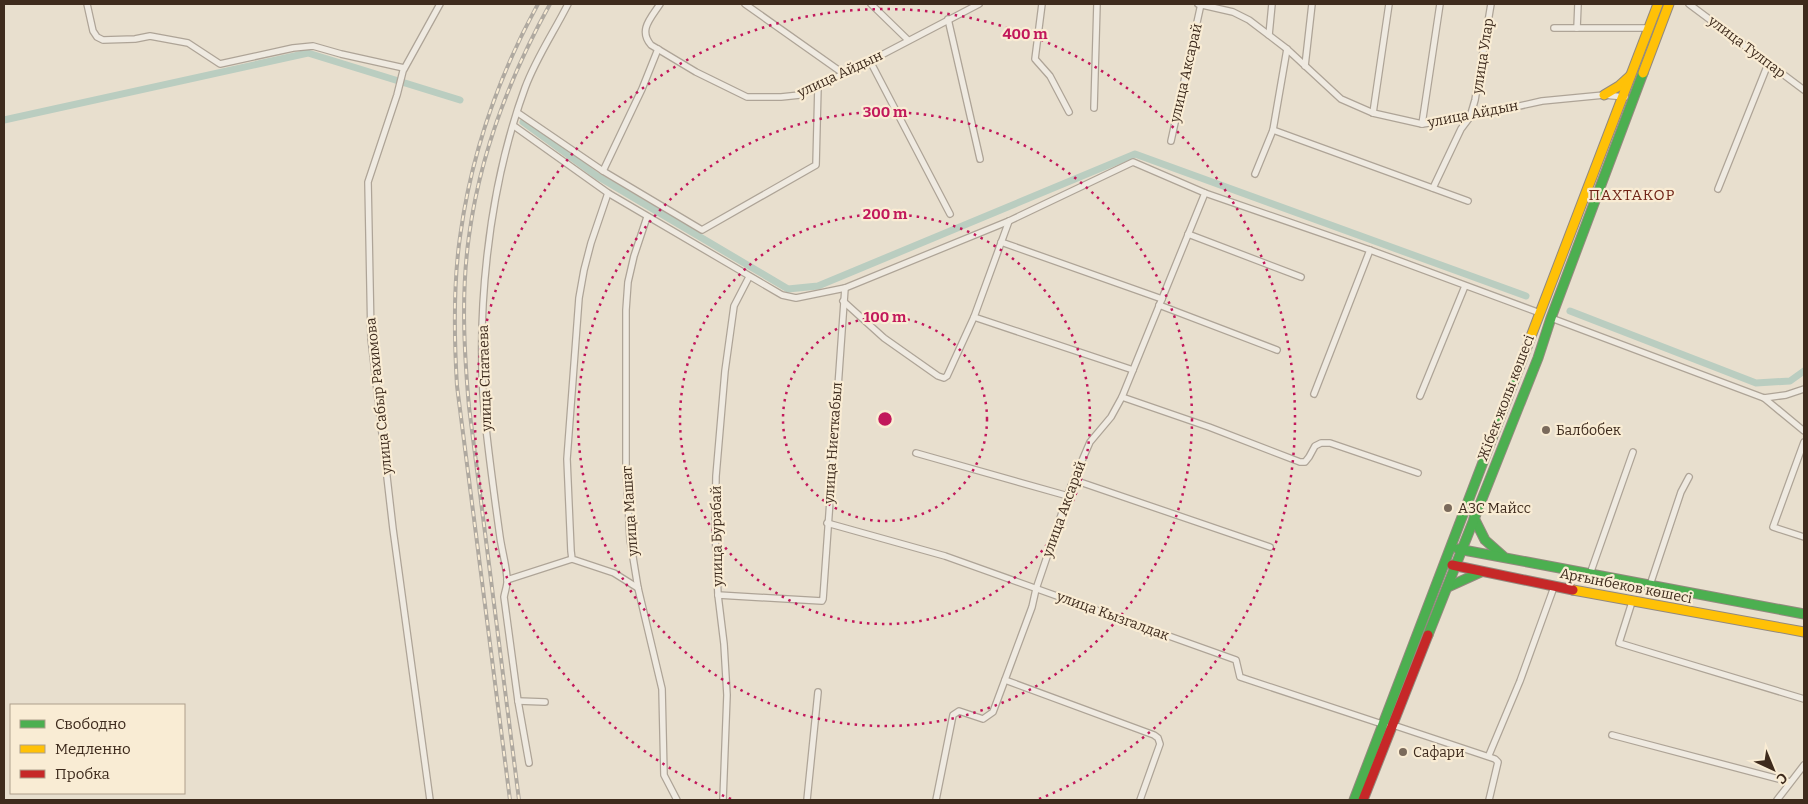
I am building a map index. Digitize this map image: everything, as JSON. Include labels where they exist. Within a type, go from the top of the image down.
[{"type":"main road","name":"Жібек жолы көшесі","points":[[1364,800],[1444,563],[1658,4]]},
{"type":"main road","name":"Жібек жолы көшесі","points":[[1354,800],[1389,725],[1448,587],[1538,358],[1550,318],[1670,4]]},
{"type":"main road","points":[[1604,95],[1619,86],[1632,74]]},
{"type":"main road","points":[[1474,518],[1485,540],[1505,558]]},
{"type":"main road","name":"Арғынбеков көшесі","points":[[1450,547],[1804,614]]},
{"type":"main road","name":"Арғынбеков көшесі","points":[[1444,563],[1632,602],[1804,632]]},
{"type":"main road","points":[[1448,587],[1483,571]]},
{"type":"street","points":[[87,4],[93,31],[97,37],[103,40],[135,39],[150,36],[188,43],[220,64],[292,48],[313,46],[404,68]]},
{"type":"street","name":"улица Сабыр Рахимова","points":[[430,800],[393,529],[371,338],[368,182],[404,68],[440,4]]},
{"type":"street","name":"улица Спатаева","points":[[529,763],[518,702],[504,596],[507,580],[486,427],[482,370],[485,282],[492,227],[505,157],[514,126],[526,88],[540,54],[568,4]]},
{"type":"street","name":"улица Айдын","points":[[660,4],[644,29],[645,39],[650,45],[696,72],[747,97],[800,95],[870,61],[974,5]]},
{"type":"street","points":[[745,4],[844,74]]},
{"type":"street","points":[[871,4],[908,40]]},
{"type":"street","points":[[1042,4],[1035,59],[1050,76],[1069,112]]},
{"type":"street","points":[[1094,108],[1097,4]]},
{"type":"street","name":"улица Айдын","points":[[1200,4],[1249,20],[1287,49],[1341,99],[1372,113],[1422,124],[1470,117],[1542,101],[1604,95],[1635,98]]},
{"type":"street","name":"улица Аксарай","points":[[1171,141],[1200,4]]},
{"type":"street","points":[[1269,35],[1272,4]]},
{"type":"street","points":[[1305,66],[1312,4]]},
{"type":"street","points":[[1372,113],[1389,4]]},
{"type":"street","points":[[1422,124],[1440,4]]},
{"type":"street","name":"улица Улар","points":[[1433,188],[1461,129],[1470,117],[1475,100],[1491,4]]},
{"type":"street","points":[[1577,28],[1578,4]]},
{"type":"street","name":"улица Тулпар","points":[[1689,4],[1804,90]]},
{"type":"street","points":[[948,19],[980,159]]},
{"type":"street","points":[[1554,28],[1649,28]]},
{"type":"street","points":[[604,171],[642,89],[658,49]]},
{"type":"street","points":[[1255,174],[1272,130],[1287,49]]},
{"type":"street","points":[[870,61],[950,214]]},
{"type":"street","points":[[1718,189],[1768,64]]},
{"type":"street","points":[[518,113],[604,171],[702,230],[816,165],[818,86]]},
{"type":"street","points":[[514,126],[608,194],[782,295],[796,298],[844,288],[1009,221],[1133,162],[1204,193],[1370,250],[1540,314]]},
{"type":"street","points":[[1272,130],[1468,201]]},
{"type":"street","name":"улица Аксарай","points":[[936,800],[953,715],[959,711],[983,719],[993,712],[1032,607],[1036,589],[1074,480],[1090,442],[1110,417],[1122,397],[1204,193]]},
{"type":"street","points":[[572,559],[568,459],[579,298],[588,252],[608,194]]},
{"type":"street","name":"улица Машат","points":[[647,217],[634,256],[628,282],[626,310],[626,466],[630,539],[638,588],[662,689],[664,775],[677,800]]},
{"type":"street","points":[[843,301],[884,338],[938,376],[944,378],[947,376],[974,317],[1009,221]]},
{"type":"street","points":[[1188,234],[1301,277]]},
{"type":"street","points":[[1002,242],[1160,302],[1276,350]]},
{"type":"street","points":[[1314,394],[1370,250]]},
{"type":"street","name":"улица Бурабай","points":[[723,800],[727,695],[724,644],[718,594],[715,530],[716,476],[725,371],[734,306],[749,276]]},
{"type":"street","points":[[1420,396],[1465,286]]},
{"type":"street","name":"улица Ниеткабыл","points":[[718,594],[822,601],[823,599],[844,288]]},
{"type":"street","points":[[974,317],[1133,370]]},
{"type":"street","points":[[1550,318],[1764,398],[1804,431]]},
{"type":"street","points":[[1764,398],[1786,395],[1804,389]]},
{"type":"street","points":[[1122,397],[1209,427],[1300,462],[1305,462],[1310,457],[1315,446],[1321,443],[1330,444],[1418,473]]},
{"type":"street","points":[[1804,442],[1773,527],[1804,537]]},
{"type":"street","points":[[1590,574],[1633,452]]},
{"type":"street","points":[[916,453],[1068,496]]},
{"type":"street","points":[[1650,586],[1689,476]]},
{"type":"street","points":[[1074,480],[1270,547]]},
{"type":"street","name":"улица Кызгалдак","points":[[827,523],[944,556],[1236,660],[1240,677],[1389,725]]},
{"type":"street","points":[[507,580],[572,559],[614,572],[638,588]]},
{"type":"street","points":[[1489,756],[1520,681],[1554,587]]},
{"type":"street","points":[[1632,602],[1618,643],[1804,699]]},
{"type":"street","points":[[1005,680],[1158,738],[1160,744],[1140,800]]},
{"type":"street","points":[[807,800],[818,692]]},
{"type":"street","points":[[518,702],[545,702]]},
{"type":"street","points":[[1389,725],[1489,756],[1498,762],[1488,800]]},
{"type":"street","points":[[1612,735],[1790,782]]},
{"type":"street","points":[[1777,800],[1804,765]]},
{"type":"waterway","points":[[4,120],[308,53],[460,100]]},
{"type":"waterway","points":[[523,122],[597,176],[788,289],[818,286],[1135,154],[1526,296]]},
{"type":"waterway","points":[[1570,311],[1756,383],[1790,381],[1804,371]]},
{"type":"railway","points":[[510,800],[457,386],[455,292],[465,206],[479,146],[510,60],[538,4]]},
{"type":"railway","points":[[519,800],[469,407],[464,300],[466,257],[474,205],[489,146],[522,59],[550,4]]},
{"type":"traffic: fast","points":[[1428,635],[1538,358],[1551,318],[1643,73]]},
{"type":"traffic: fast","points":[[1354,800],[1530,339]]},
{"type":"traffic: fast","points":[[1474,518],[1485,540],[1503,556]]},
{"type":"traffic: fast","points":[[1458,549],[1804,614]]},
{"type":"traffic: fast","points":[[1448,587],[1481,572]]},
{"type":"traffic: slow","points":[[1530,339],[1658,4]]},
{"type":"traffic: slow","points":[[1643,73],[1669,4]]},
{"type":"traffic: slow","points":[[1604,95],[1619,86],[1630,76]]},
{"type":"traffic: slow","points":[[1573,590],[1804,632]]},
{"type":"traffic: jam","points":[[1452,565],[1573,590]]},
{"type":"traffic: jam","points":[[1363,800],[1428,635]]},
{"type":"place","name":"Балбобек","points":[[1546,430]]},
{"type":"place","name":"АЗС Майсс","points":[[1448,508]]},
{"type":"place","name":"Сафари","points":[[1403,752]]},
{"type":"district","name":"ПАХТАКОР","points":[[1632,195]]}]
